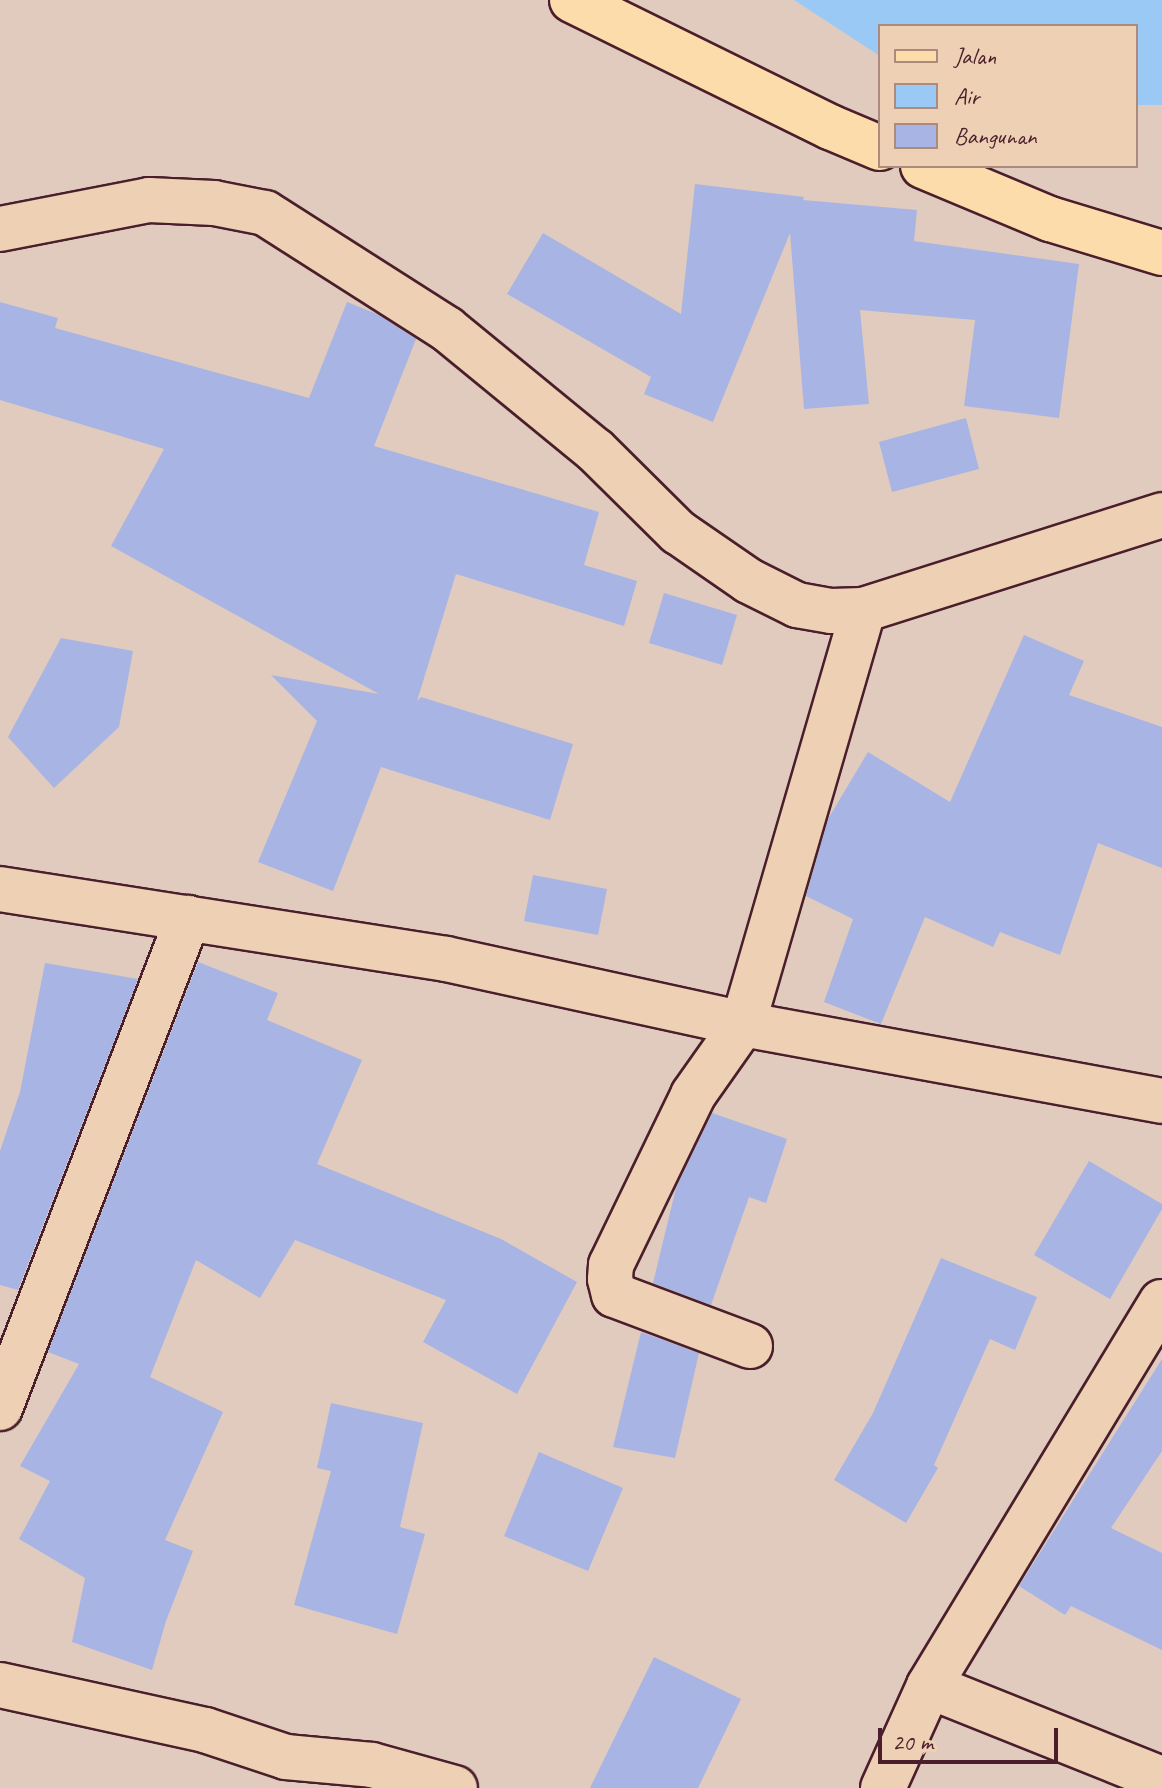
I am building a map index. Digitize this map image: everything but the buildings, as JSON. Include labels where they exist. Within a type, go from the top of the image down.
[{"type":"main road","points":[[572,0],[816,121],[878,147]]},
{"type":"main road","points":[[928,168],[1050,219],[1162,253]]},
{"type":"street","points":[[0,229],[149,200],[214,203],[265,213],[447,329],[595,450],[678,532],[749,581],[797,605],[831,611],[863,610],[1162,515]]},
{"type":"street","points":[[750,1346],[614,1295],[611,1265],[693,1095],[743,1024],[863,610]]},
{"type":"street","points":[[0,889],[446,959],[743,1024],[1162,1101]]},
{"type":"street","points":[[0,1408],[188,918]]},
{"type":"street","points":[[883,1788],[929,1686],[1162,1302]]},
{"type":"street","points":[[0,1685],[205,1730],[283,1773],[372,1765],[455,1788]]},
{"type":"street","points":[[929,1686],[1162,1779]]},
{"type":"water","points":[[794,0],[1162,0],[1162,105],[1138,105],[1138,24],[878,24],[878,55]]}]
